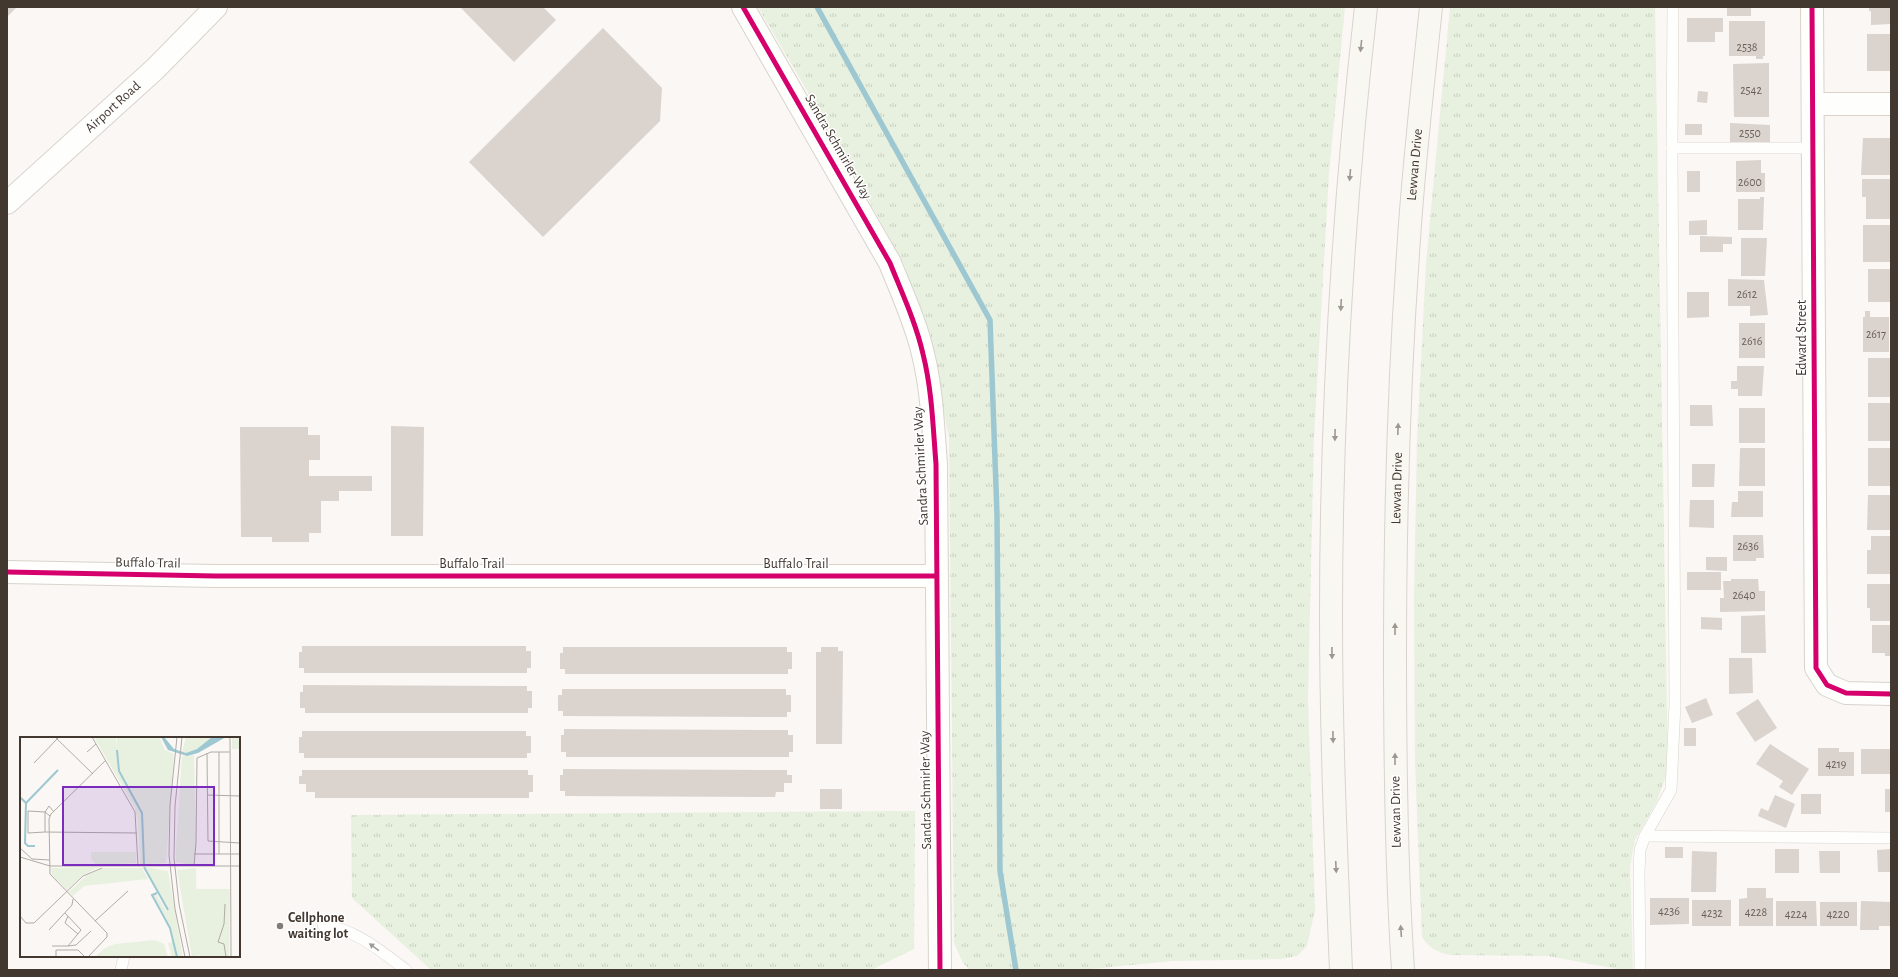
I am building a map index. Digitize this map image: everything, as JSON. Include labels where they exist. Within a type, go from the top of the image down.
[{"type":"main road","points":[[1341,970],[1336,851],[1331,614],[1336,393],[1345,230],[1357,86],[1366,7]]},
{"type":"main road","name":"Lewvan Drive","points":[[1403,970],[1398,885],[1395,776],[1395,529],[1400,374],[1409,237],[1431,7]]},
{"type":"street","name":"Airport Road","points":[[7,204],[155,68],[216,7]]},
{"type":"street","name":"Sandra Schmirler Way","points":[[743,7],[872,229],[890,263],[908,307],[923,354],[932,407],[936,464],[940,970]]},
{"type":"street","name":"Edward Street","points":[[1812,7],[1816,668],[1827,685],[1846,694],[1891,694]]},
{"type":"street","points":[[1813,104],[1891,104]]},
{"type":"street","name":"Buffalo Trail","points":[[7,572],[215,576],[936,576]]},
{"type":"lane","points":[[1640,970],[1640,850],[1645,836],[1670,790],[1675,704],[1672,148],[1673,7]]},
{"type":"lane","points":[[1672,148],[1812,148]]},
{"type":"lane","points":[[1645,836],[1891,838]]},
{"type":"lane","points":[[323,925],[342,930],[370,943],[406,970]]},
{"type":"lane","points":[[121,970],[124,957]]},
{"type":"green space","points":[[758,7],[1345,7],[1329,174],[1314,436],[1308,699],[1315,910],[1307,946],[1297,956],[1282,959],[1172,961],[1081,970],[970,970],[963,963],[954,943],[949,438],[933,356],[904,264],[823,118]]},
{"type":"green space","points":[[1450,7],[1655,7],[1668,770],[1657,801],[1635,840],[1630,866],[1633,970],[1623,970],[1548,956],[1451,955],[1434,949],[1422,937],[1415,763],[1414,598],[1417,440],[1426,263]]},
{"type":"green space","points":[[915,811],[914,949],[871,970],[430,969],[352,898],[351,815]]},
{"type":"building","points":[[7,7],[17,7],[7,17]]},
{"type":"building","points":[[460,7],[543,7],[556,20],[514,62]]},
{"type":"building","points":[[1727,7],[1751,7],[1751,16],[1727,16]]},
{"type":"building","points":[[1869,7],[1891,7],[1891,24],[1871,25],[1871,11],[1869,11]]},
{"type":"building","points":[[1687,18],[1723,18],[1723,32],[1715,32],[1715,42],[1687,42]]},
{"type":"building","points":[[1729,21],[1765,21],[1765,56],[1763,56],[1763,59],[1756,59],[1756,56],[1729,56]]},
{"type":"building","points":[[603,28],[662,88],[660,121],[543,237],[469,162]]},
{"type":"building","points":[[1867,34],[1891,34],[1891,71],[1867,71]]},
{"type":"building","points":[[1769,63],[1769,117],[1734,117],[1733,64]]},
{"type":"building","points":[[1698,91],[1708,92],[1707,103],[1697,102]]},
{"type":"building","points":[[1730,123],[1770,125],[1770,142],[1767,142],[1767,145],[1730,144]]},
{"type":"building","points":[[1685,124],[1702,124],[1702,135],[1685,135]]},
{"type":"building","points":[[1863,138],[1890,138],[1890,175],[1861,175]]},
{"type":"building","points":[[1761,160],[1761,173],[1765,173],[1765,192],[1736,192],[1736,161]]},
{"type":"building","points":[[1687,171],[1700,171],[1700,192],[1687,192]]},
{"type":"building","points":[[1862,179],[1891,179],[1891,219],[1866,219],[1866,197],[1862,197]]},
{"type":"building","points":[[1760,197],[1764,197],[1763,230],[1738,230],[1738,199],[1760,199]]},
{"type":"building","points":[[1707,220],[1707,235],[1689,235],[1689,221]]},
{"type":"building","points":[[1863,225],[1891,225],[1891,262],[1863,262]]},
{"type":"building","points":[[1700,236],[1732,237],[1732,244],[1723,244],[1723,252],[1700,252]]},
{"type":"building","points":[[1741,238],[1767,238],[1765,276],[1741,276]]},
{"type":"building","points":[[1868,269],[1891,269],[1891,302],[1868,302]]},
{"type":"building","points":[[1728,279],[1764,280],[1768,315],[1750,316],[1750,306],[1728,306]]},
{"type":"building","points":[[1687,292],[1709,292],[1709,317],[1687,318]]},
{"type":"building","points":[[1865,311],[1870,311],[1870,317],[1889,317],[1889,352],[1863,352],[1863,317],[1865,317]]},
{"type":"building","points":[[1739,323],[1765,323],[1765,358],[1739,358]]},
{"type":"building","points":[[1868,358],[1891,358],[1891,397],[1868,397]]},
{"type":"building","points":[[1737,366],[1764,366],[1762,396],[1738,396],[1738,389],[1731,389],[1731,381],[1737,381]]},
{"type":"building","points":[[1868,403],[1891,403],[1891,441],[1868,441]]},
{"type":"building","points":[[1690,405],[1712,405],[1713,426],[1690,426]]},
{"type":"building","points":[[1739,408],[1765,408],[1765,443],[1739,443]]},
{"type":"building","points":[[391,426],[424,427],[423,536],[391,536]]},
{"type":"building","points":[[240,427],[308,427],[308,435],[320,435],[320,460],[309,460],[309,476],[372,476],[372,491],[339,491],[339,501],[321,501],[321,533],[309,533],[309,542],[272,542],[272,537],[241,537]]},
{"type":"building","points":[[1740,448],[1765,448],[1765,486],[1739,486]]},
{"type":"building","points":[[1868,448],[1891,448],[1891,486],[1868,486]]},
{"type":"building","points":[[1692,464],[1715,464],[1714,487],[1692,487]]},
{"type":"building","points":[[1738,491],[1763,491],[1763,517],[1731,517],[1732,502],[1738,502]]},
{"type":"building","points":[[1868,495],[1891,495],[1891,530],[1867,530]]},
{"type":"building","points":[[1690,500],[1714,500],[1714,528],[1689,527]]},
{"type":"building","points":[[1733,535],[1763,535],[1764,558],[1756,558],[1756,561],[1733,561]]},
{"type":"building","points":[[1871,536],[1891,536],[1891,574],[1867,574],[1867,550],[1871,550]]},
{"type":"building","points":[[1706,557],[1727,557],[1727,571],[1706,570]]},
{"type":"building","points":[[1687,572],[1721,572],[1721,590],[1687,590]]},
{"type":"building","points":[[1731,579],[1758,579],[1759,591],[1765,591],[1765,611],[1720,612],[1720,598],[1724,598],[1723,581],[1731,581]]},
{"type":"building","points":[[1867,584],[1891,584],[1891,621],[1870,621],[1870,608],[1867,608]]},
{"type":"building","points":[[1765,615],[1766,653],[1741,653],[1741,616]]},
{"type":"building","points":[[1701,617],[1722,618],[1722,630],[1701,629]]},
{"type":"building","points":[[1872,625],[1891,625],[1891,656],[1885,656],[1885,653],[1872,653]]},
{"type":"building","points":[[302,646],[526,646],[526,651],[531,651],[531,668],[527,668],[527,673],[304,673],[304,668],[299,668],[299,652],[302,652]]},
{"type":"building","points":[[563,647],[787,647],[787,652],[792,652],[792,669],[788,669],[788,674],[565,674],[565,669],[560,669],[560,653],[563,653]]},
{"type":"building","points":[[821,647],[838,647],[838,651],[843,651],[842,744],[816,744],[816,652],[821,652]]},
{"type":"building","points":[[1729,658],[1752,658],[1753,693],[1729,694]]},
{"type":"building","points":[[303,685],[527,686],[527,691],[532,691],[532,708],[528,708],[528,713],[305,713],[305,708],[300,708],[300,692],[303,692]]},
{"type":"building","points":[[562,689],[786,689],[786,695],[791,695],[791,712],[787,712],[787,717],[563,716],[563,711],[558,711],[558,695],[562,695]]},
{"type":"building","points":[[1706,698],[1713,715],[1692,723],[1685,707]]},
{"type":"building","points":[[1758,699],[1777,728],[1755,742],[1736,713]]},
{"type":"building","points":[[1684,728],[1696,728],[1696,746],[1684,746]]},
{"type":"building","points":[[564,729],[788,730],[788,735],[793,735],[793,752],[789,752],[789,757],[566,757],[566,752],[561,752],[561,735],[564,735]]},
{"type":"building","points":[[302,731],[526,731],[526,736],[531,736],[531,753],[527,753],[527,758],[304,758],[304,753],[299,753],[299,737],[302,737]]},
{"type":"building","points":[[1770,744],[1809,769],[1792,795],[1779,787],[1783,781],[1756,764]]},
{"type":"building","points":[[1818,748],[1839,748],[1839,752],[1854,752],[1854,776],[1818,776]]},
{"type":"building","points":[[1861,749],[1891,749],[1891,774],[1861,774]]},
{"type":"building","points":[[563,769],[787,770],[787,775],[792,775],[792,783],[784,783],[784,792],[776,792],[775,797],[565,796],[565,791],[560,791],[560,775],[563,775]]},
{"type":"building","points":[[302,770],[528,770],[528,775],[533,775],[533,792],[529,792],[529,798],[315,798],[315,792],[306,792],[306,784],[299,784],[299,776],[302,776]]},
{"type":"building","points":[[820,789],[842,789],[842,809],[820,809]]},
{"type":"building","points":[[1885,789],[1891,789],[1891,812],[1885,812]]},
{"type":"building","points":[[1801,794],[1821,794],[1821,814],[1801,814]]},
{"type":"building","points":[[1775,795],[1795,804],[1786,828],[1758,816],[1761,808],[1768,811]]},
{"type":"building","points":[[1665,847],[1683,847],[1683,858],[1665,858]]},
{"type":"building","points":[[1775,849],[1799,849],[1799,873],[1775,873]]},
{"type":"building","points":[[1891,849],[1891,872],[1878,872],[1877,850]]},
{"type":"building","points":[[1692,851],[1717,852],[1716,892],[1691,892]]},
{"type":"building","points":[[1819,851],[1840,851],[1840,873],[1820,873]]},
{"type":"building","points":[[1747,888],[1766,888],[1766,898],[1773,898],[1773,926],[1739,926],[1739,899],[1747,898]]},
{"type":"building","points":[[1650,898],[1689,898],[1689,924],[1650,925]]},
{"type":"building","points":[[1692,900],[1731,900],[1731,926],[1692,926]]},
{"type":"building","points":[[1776,901],[1816,901],[1817,926],[1776,926]]},
{"type":"building","points":[[1861,901],[1891,902],[1891,926],[1879,926],[1879,930],[1860,930]]},
{"type":"building","points":[[1820,902],[1857,902],[1857,926],[1820,926]]},
{"type":"waterway","points":[[817,7],[990,320],[997,515],[1000,871],[1016,970]]},
{"type":"cycle path","points":[[743,7],[890,263],[913,319],[926,368],[932,409],[936,464],[940,970]]},
{"type":"cycle path","points":[[1812,7],[1816,668],[1827,685],[1846,693],[1891,694]]},
{"type":"cycle path","points":[[7,572],[215,576],[936,576]]},
{"type":"place","name":"Cellphone waiting lot","points":[[280,926]]}]
